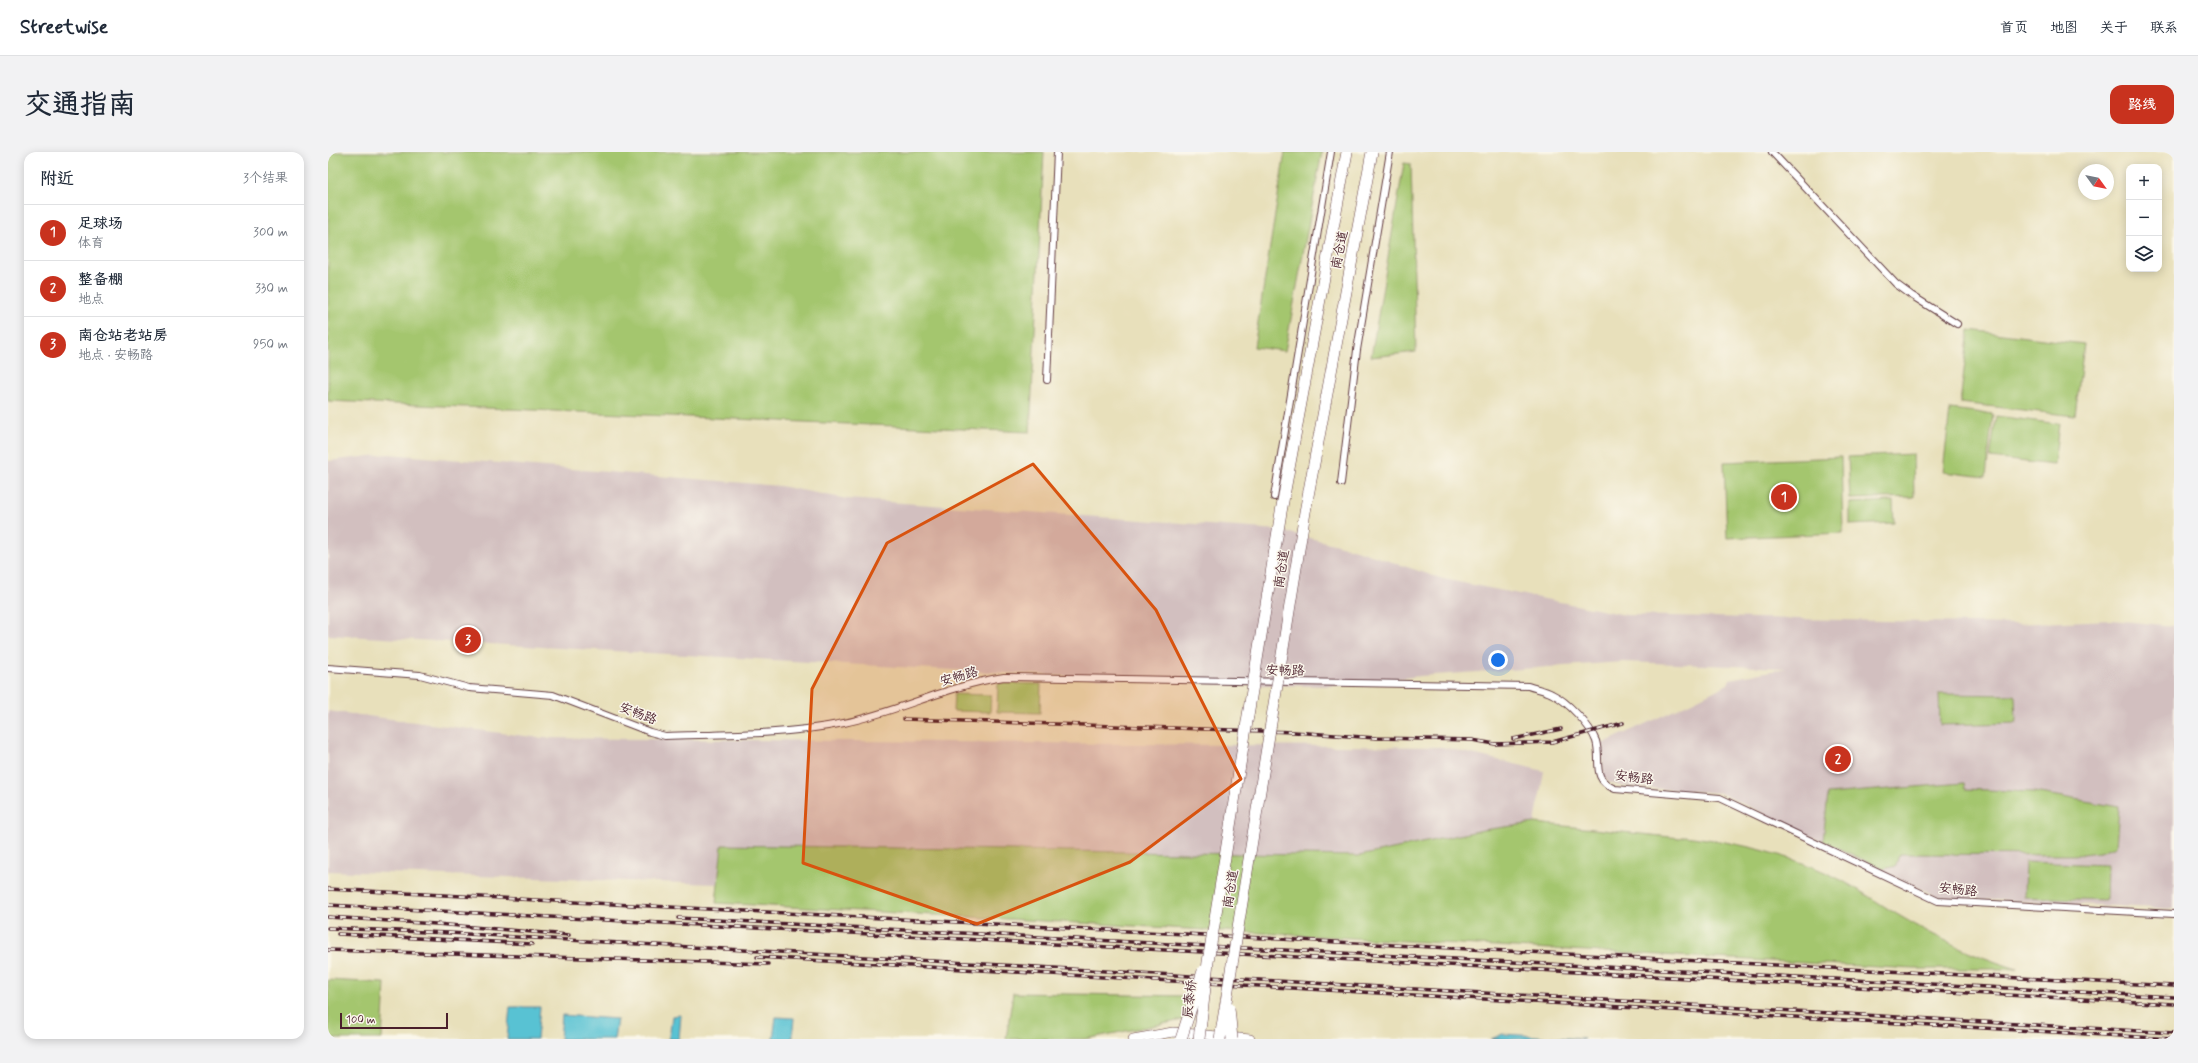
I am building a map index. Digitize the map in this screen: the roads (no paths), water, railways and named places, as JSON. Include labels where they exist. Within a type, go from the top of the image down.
[{"type":"highway","name":"南仓道","points":[[1208,962],[1282,512],[1347,152]]},
{"type":"highway","name":"南仓道","points":[[1228,992],[1305,512],[1372,152]]},
{"type":"highway","points":[[1181,1039],[1195,990],[1208,962]]},
{"type":"highway","name":"辰泰桥","points":[[1199,1039],[1208,962]]},
{"type":"highway","points":[[1220,1039],[1228,992]]},
{"type":"highway","points":[[1228,992],[1232,1039]]},
{"type":"street","points":[[1047,380],[1057,152]]},
{"type":"street","points":[[1274,497],[1331,152]]},
{"type":"street","points":[[1341,482],[1357,350],[1390,152]]},
{"type":"street","points":[[1772,152],[1896,284],[1957,324]]},
{"type":"street","name":"安畅路","points":[[328,668],[420,675],[469,688],[553,694],[650,732],[665,736],[786,731],[844,723],[892,712],[949,690],[1004,678],[1528,686],[1552,694],[1578,715],[1596,740],[1599,776],[1606,786],[1615,789],[1720,798],[1938,901],[2174,914]]},
{"type":"street","points":[[1133,1039],[1173,1032],[1250,1039]]},
{"type":"water","points":[[510,1007],[540,1007],[537,1039],[507,1039]]},
{"type":"water","points":[[562,1015],[617,1019],[614,1039],[560,1039]]},
{"type":"water","points":[[681,1015],[679,1039],[669,1039],[672,1016]]},
{"type":"water","points":[[776,1017],[794,1018],[792,1039],[773,1039]]},
{"type":"water","points":[[1503,1034],[1584,1039],[1491,1039]]},
{"type":"railway","points":[[904,719],[1294,732],[1376,738],[1472,740],[1495,744],[1552,742],[1623,723]]},
{"type":"railway","points":[[1513,739],[1561,729]]},
{"type":"railway","points":[[328,889],[2174,986]]},
{"type":"railway","points":[[328,905],[2174,1004]]},
{"type":"railway","points":[[328,917],[569,935]]},
{"type":"railway","points":[[678,918],[2174,997]]},
{"type":"railway","points":[[328,928],[449,933],[2174,1033]]},
{"type":"railway","points":[[338,934],[532,944]]},
{"type":"railway","points":[[328,950],[768,964]]},
{"type":"railway","points":[[757,957],[2173,1039]]},
{"type":"place","name":"足球场","points":[[1784,497]]},
{"type":"place","name":"南仓站老站房","points":[[468,640]]},
{"type":"place","name":"整备棚","points":[[1838,759]]}]
